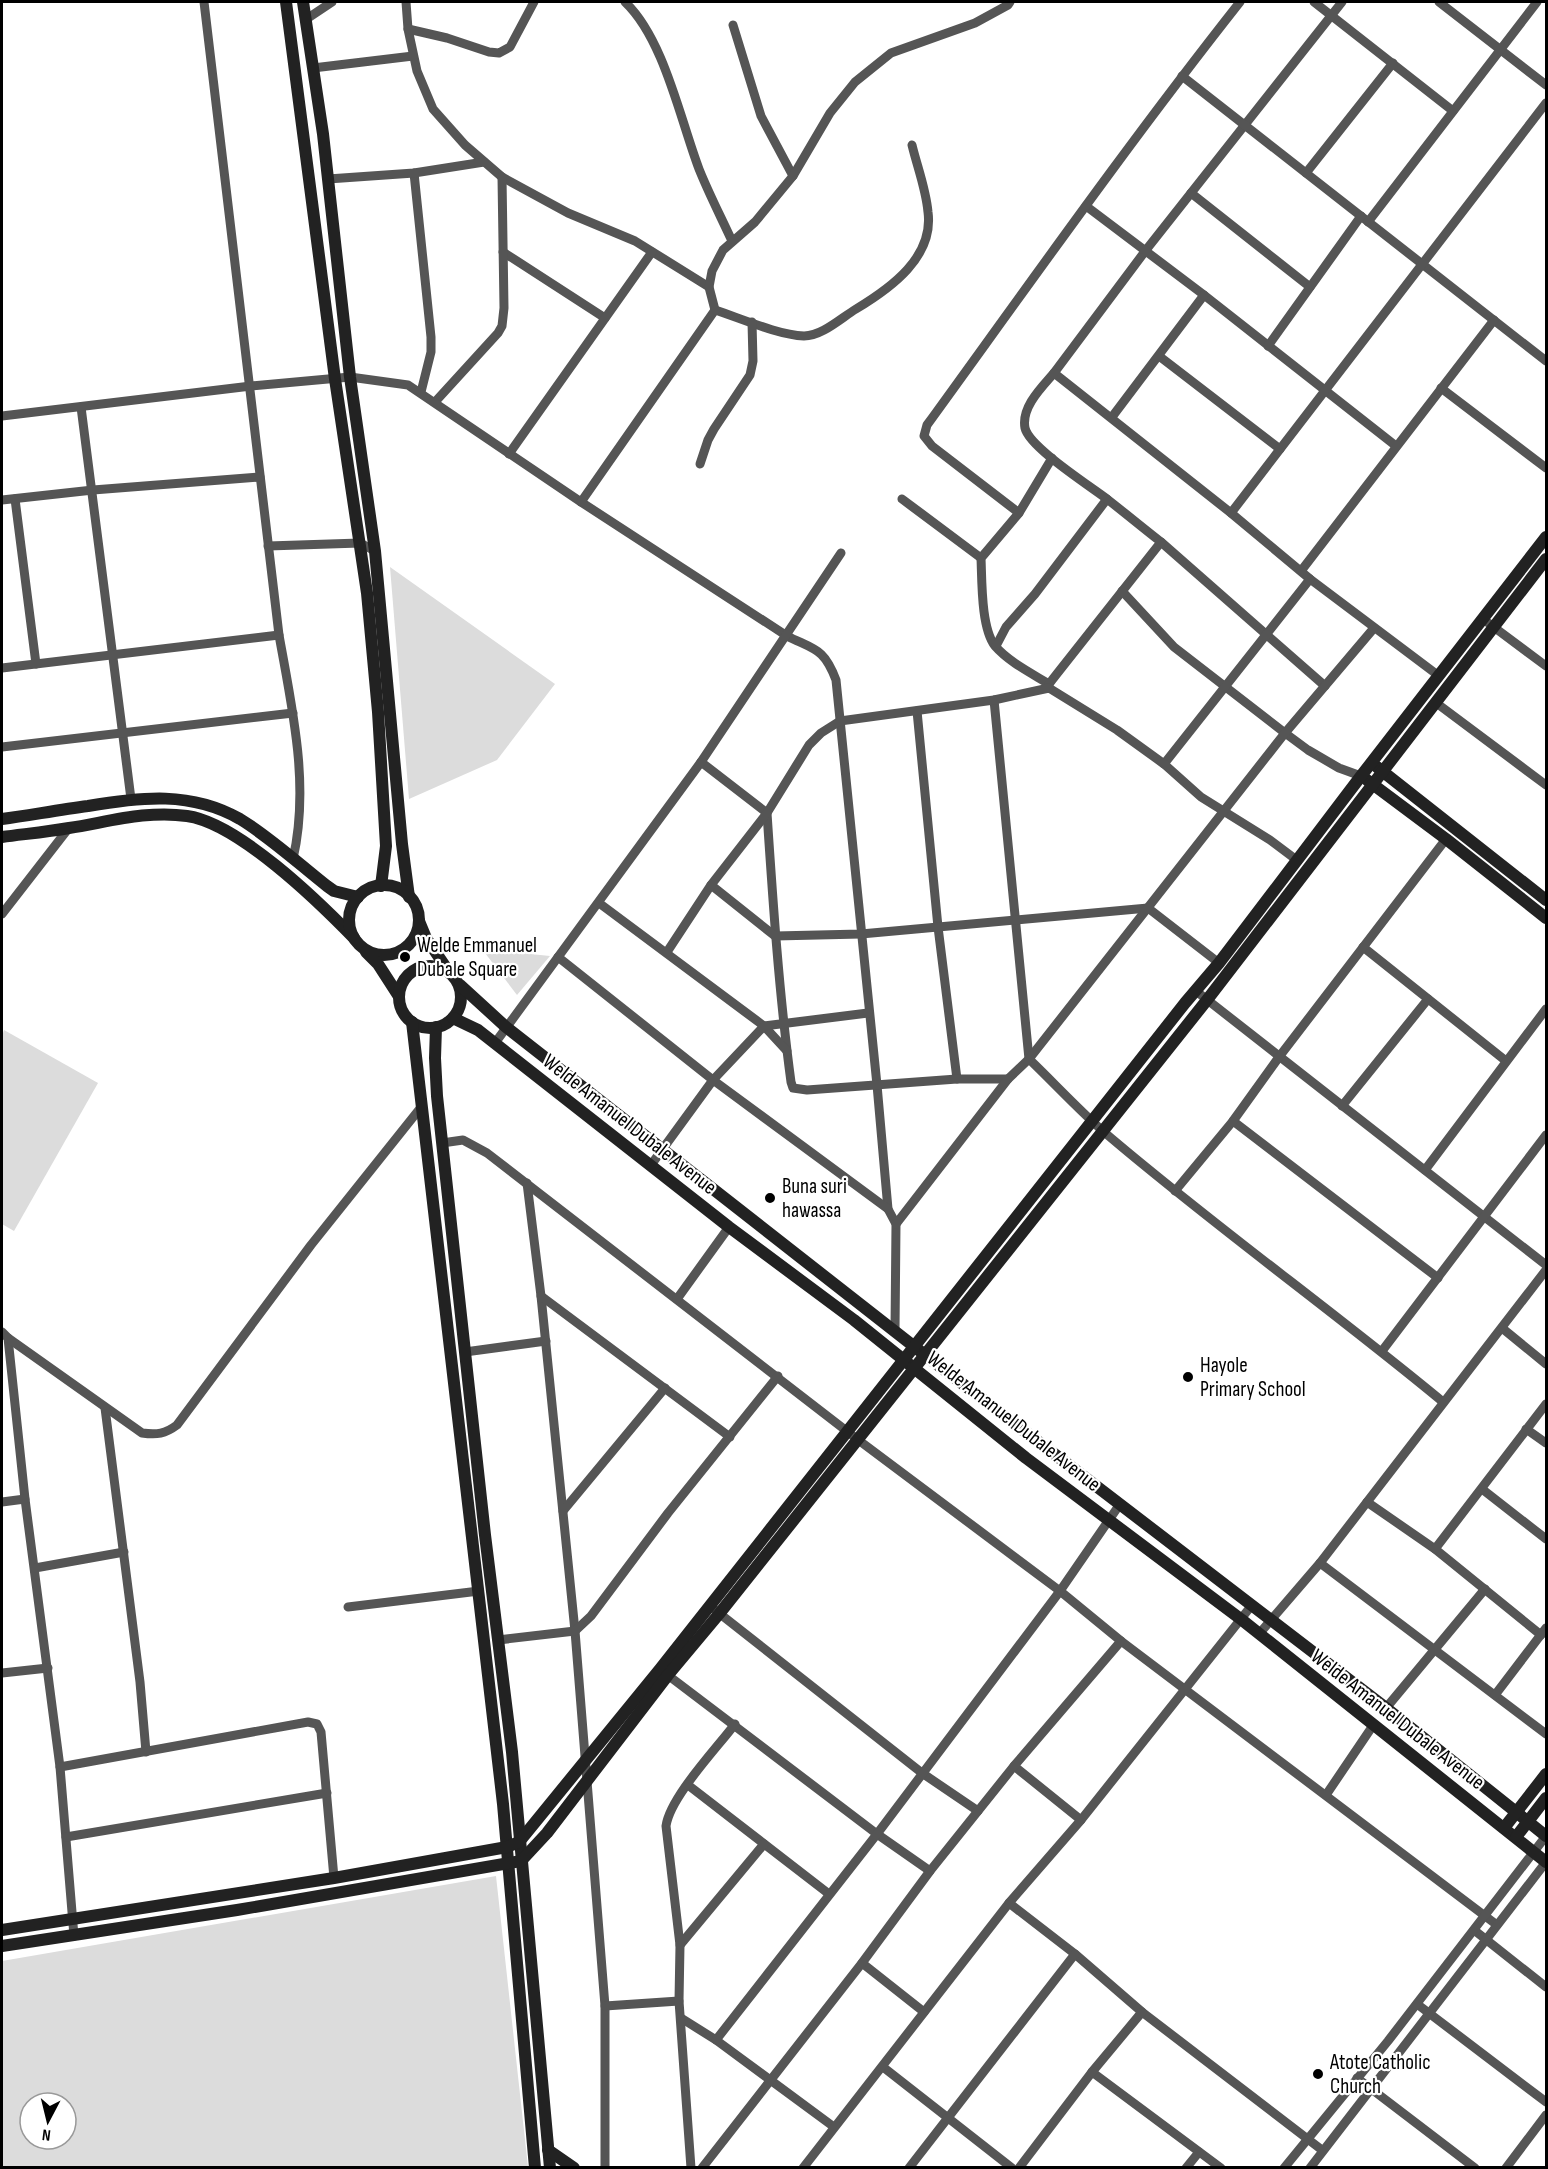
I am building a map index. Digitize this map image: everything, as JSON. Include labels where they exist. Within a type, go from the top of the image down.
[{"type":"main road","points":[[286,2],[335,378],[368,593],[386,837],[381,886]]},
{"type":"main road","points":[[303,2],[328,179],[350,377],[375,551],[409,897]]},
{"type":"main road","points":[[2,1930],[334,1878],[513,1844],[664,1672],[909,1365],[1093,1121],[1219,963],[1546,537]]},
{"type":"main road","points":[[920,1351],[1207,1000],[1546,559]]},
{"type":"main road","points":[[1371,763],[1544,894]]},
{"type":"main road","points":[[1361,776],[1546,918]]},
{"type":"main road","points":[[2,819],[131,799],[169,797],[194,801],[218,809],[248,825],[334,891],[358,897]]},
{"type":"main road","points":[[146,798],[149,815]]},
{"type":"main road","points":[[2,837],[149,815],[188,816],[209,822],[243,841],[320,904],[378,964],[398,995]]},
{"type":"main road","points":[[354,938],[349,927],[349,915],[358,897],[372,888],[381,886],[399,889],[416,907],[426,938],[460,986],[506,1027],[920,1351],[1386,1708],[1546,1836]]},
{"type":"main road","points":[[363,949],[382,955],[401,951],[414,938],[419,920]]},
{"type":"main road","points":[[447,969],[434,965],[421,966],[409,972],[401,983],[398,995],[400,1008],[412,1023],[479,1591],[513,1844],[550,2168]]},
{"type":"main road","points":[[412,1023],[430,1028],[443,1026],[453,1018],[459,1008],[462,997],[460,986]]},
{"type":"main road","name":"Welde Amanuel Dubale Avenue","points":[[453,1018],[473,1027],[495,1043],[1026,1458],[1242,1620],[1546,1862]]},
{"type":"main road","points":[[436,1027],[435,1058],[442,1143],[512,1752],[513,1844]]},
{"type":"main road","points":[[793,1274],[805,1261]]},
{"type":"main road","points":[[2,1946],[515,1862],[547,1833],[664,1672]]},
{"type":"main road","points":[[1504,1828],[1546,1774]]},
{"type":"main road","points":[[1516,1837],[1546,1798]]},
{"type":"main road","points":[[515,1862],[535,2168]]},
{"type":"main road","points":[[548,2150],[574,2168]]},
{"type":"street","points":[[204,2],[279,635],[293,713],[301,802],[298,836],[292,859]]},
{"type":"street","points":[[305,20],[332,2]]},
{"type":"street","points":[[406,2],[408,29],[417,71],[433,109],[465,145],[502,177],[568,213],[635,241],[709,287]]},
{"type":"street","points":[[408,29],[499,53],[510,47],[534,2]]},
{"type":"street","points":[[625,2],[635,11],[654,44],[700,171],[732,241]]},
{"type":"street","points":[[716,310],[709,287],[712,271],[723,250],[755,222],[793,176],[830,113],[855,82],[891,53],[975,23],[1010,2]]},
{"type":"street","points":[[1019,513],[932,446],[924,436],[927,425],[1033,277],[1182,76],[1240,2]]},
{"type":"street","points":[[1314,2],[1453,111]]},
{"type":"street","points":[[1325,686],[1161,542],[1052,458],[1028,436],[1024,427],[1032,399],[1146,250],[1342,2]]},
{"type":"street","points":[[1438,2],[1546,85]]},
{"type":"street","points":[[1268,345],[1310,287],[1538,2]]},
{"type":"street","points":[[733,25],[761,116],[793,176]]},
{"type":"street","points":[[313,68],[413,56]]},
{"type":"street","points":[[1306,173],[1393,63]]},
{"type":"street","points":[[1182,76],[1546,361]]},
{"type":"street","points":[[1231,513],[1546,103]]},
{"type":"street","points":[[716,310],[784,332],[803,336],[815,334],[872,299],[906,272],[923,249],[928,235],[928,212],[912,145]]},
{"type":"street","points":[[328,179],[414,173],[484,162]]},
{"type":"street","points":[[414,173],[431,337],[431,352],[421,392]]},
{"type":"street","points":[[435,402],[502,326],[504,308],[502,177]]},
{"type":"street","points":[[1191,193],[1310,287]]},
{"type":"street","points":[[1086,206],[1146,250],[1396,446]]},
{"type":"street","points":[[503,252],[605,318]]},
{"type":"street","points":[[509,454],[652,252]]},
{"type":"street","points":[[1112,417],[1204,295]]},
{"type":"street","points":[[581,502],[716,310]]},
{"type":"street","points":[[1301,571],[1494,320]]},
{"type":"street","points":[[700,464],[711,435],[750,375],[753,361],[752,322]]},
{"type":"street","points":[[1159,356],[1280,449]]},
{"type":"street","points":[[1054,373],[1112,417],[1310,579],[1439,676]]},
{"type":"street","points":[[2,416],[335,378],[350,377],[408,385],[581,502],[787,636],[822,654],[830,665],[836,680],[888,1209],[896,1224],[895,1331]]},
{"type":"street","points":[[1441,388],[1546,468]]},
{"type":"street","points":[[81,407],[131,799]]},
{"type":"street","points":[[1052,458],[1019,513],[981,558],[985,618],[996,646],[1016,664],[1117,730],[1164,764],[1201,797],[1270,840],[1298,861]]},
{"type":"street","points":[[2,500],[93,490],[260,477]]},
{"type":"street","points":[[15,499],[36,664]]},
{"type":"street","points":[[902,499],[981,558]]},
{"type":"street","points":[[996,646],[1006,627],[1035,594],[1107,499]]},
{"type":"street","points":[[668,952],[711,885],[766,813],[809,745],[821,733],[840,721],[994,700],[1049,686],[1161,542]]},
{"type":"street","points":[[268,546],[360,543],[375,551]]},
{"type":"street","points":[[495,1043],[701,762],[841,553]]},
{"type":"street","points":[[1164,764],[1310,579]]},
{"type":"street","points":[[1122,591],[1174,647],[1224,686],[1308,750],[1339,768],[1361,776]]},
{"type":"street","points":[[1483,619],[1546,666]]},
{"type":"street","points":[[896,1224],[1008,1079],[1029,1059],[1285,733],[1374,628]]},
{"type":"street","points":[[2,668],[279,635]]},
{"type":"street","points":[[994,700],[1029,1059],[1102,1130],[1175,1191],[1382,1351],[1443,1402]]},
{"type":"street","points":[[1435,702],[1546,785]]},
{"type":"street","points":[[917,711],[938,927],[957,1079]]},
{"type":"street","points":[[2,747],[293,713]]},
{"type":"street","points":[[701,762],[766,813],[783,1023],[793,1088],[807,1090],[957,1079],[1008,1079]]},
{"type":"street","points":[[2,914],[68,828]]},
{"type":"street","points":[[1175,1191],[1233,1121],[1279,1057],[1446,839]]},
{"type":"street","points":[[711,885],[775,936],[861,934],[1148,908],[1219,963]]},
{"type":"street","points":[[599,903],[765,1026],[787,1051]]},
{"type":"street","points":[[1363,947],[1506,1061]]},
{"type":"street","points":[[558,957],[713,1080],[888,1209]]},
{"type":"street","points":[[1196,991],[1546,1264]]},
{"type":"street","points":[[1342,1106],[1428,999]]},
{"type":"street","points":[[1425,1170],[1546,1009]]},
{"type":"street","points":[[651,1164],[713,1080],[765,1026],[868,1013]]},
{"type":"street","points":[[5,1335],[142,1433],[155,1435],[167,1432],[177,1425],[318,1236],[422,1106]]},
{"type":"street","points":[[1233,1121],[1438,1278]]},
{"type":"street","points":[[1382,1351],[1546,1135]]},
{"type":"street","points":[[442,1143],[463,1140],[488,1153],[853,1435],[1060,1591],[1121,1641],[1497,1925]]},
{"type":"street","points":[[527,1183],[546,1341],[586,1761],[605,2006],[604,2168]]},
{"type":"street","points":[[677,1299],[729,1227]]},
{"type":"street","points":[[1259,1634],[1320,1563],[1546,1269]]},
{"type":"street","points":[[541,1296],[730,1437]]},
{"type":"street","points":[[1502,1328],[1546,1364]]},
{"type":"street","points":[[5,1335],[60,1767],[74,1936]]},
{"type":"street","points":[[465,1352],[546,1341]]},
{"type":"street","points":[[498,1640],[575,1631],[602,1603],[669,1513],[778,1376]]},
{"type":"street","points":[[563,1512],[664,1388]]},
{"type":"street","points":[[1435,1549],[1546,1404]]},
{"type":"street","points":[[105,1408],[140,1682],[146,1752]]},
{"type":"street","points":[[1526,1429],[1546,1443]]},
{"type":"street","points":[[1482,1489],[1546,1539]]},
{"type":"street","points":[[2,1502],[25,1499]]},
{"type":"street","points":[[1367,1502],[1435,1549],[1544,1632],[1495,1695]]},
{"type":"street","points":[[716,2040],[877,1834],[1060,1591],[1120,1504]]},
{"type":"street","points":[[35,1568],[124,1552]]},
{"type":"street","points":[[1320,1563],[1546,1734]]},
{"type":"street","points":[[1386,1708],[1485,1589]]},
{"type":"street","points":[[348,1607],[479,1591]]},
{"type":"street","points":[[803,2168],[1009,1903],[1081,1820],[1252,1605]]},
{"type":"street","points":[[715,1610],[922,1773],[978,1811]]},
{"type":"street","points":[[702,2168],[862,1963],[930,1871],[1014,1766],[1121,1641]]},
{"type":"street","points":[[2,1673],[48,1668]]},
{"type":"street","points":[[664,1672],[877,1834],[930,1871]]},
{"type":"street","points":[[60,1767],[308,1722],[317,1724],[321,1732],[334,1878]]},
{"type":"street","points":[[691,2168],[679,2001],[680,1945],[666,1826],[673,1808],[688,1785],[735,1724]]},
{"type":"street","points":[[1326,1795],[1374,1725]]},
{"type":"street","points":[[1014,1766],[1081,1820]]},
{"type":"street","points":[[688,1785],[829,1893]]},
{"type":"street","points":[[66,1837],[327,1793]]},
{"type":"street","points":[[1284,2168],[1417,2004],[1546,1836]]},
{"type":"street","points":[[680,1945],[764,1844]]},
{"type":"street","points":[[1310,2168],[1546,1862]]},
{"type":"street","points":[[1009,1903],[1075,1954],[1142,2012],[1323,2150]]},
{"type":"street","points":[[1474,1930],[1546,1987]]},
{"type":"street","points":[[909,2168],[1075,1954]]},
{"type":"street","points":[[862,1963],[924,2012]]},
{"type":"street","points":[[605,2006],[679,2001]]},
{"type":"street","points":[[1417,2004],[1546,2102]]},
{"type":"street","points":[[1019,2168],[1092,2072],[1142,2012]]},
{"type":"street","points":[[681,2018],[716,2040],[834,2127]]},
{"type":"street","points":[[883,2067],[1012,2168]]},
{"type":"street","points":[[1092,2072],[1221,2168]]},
{"type":"street","points":[[1357,2078],[1474,2168]]},
{"type":"street","points":[[1506,2168],[1546,2115]]},
{"type":"street","points":[[1186,2168],[1199,2152]]},
{"type":"shaded area","points":[[390,567],[555,684],[497,760],[409,799]]},
{"type":"shaded area","points":[[482,949],[550,956],[517,995]]},
{"type":"shaded area","points":[[4,1030],[98,1083],[14,1231],[2,1224],[2,1036]]},
{"type":"shaded area","points":[[496,1876],[528,2167],[2,2167],[2,1961]]},
{"type":"place","name":"Welde Emmanuel Dubale Square","points":[[405,957]]},
{"type":"place","name":"Buna suri hawassa","points":[[770,1198]]},
{"type":"place","name":"Hayole Primary School","points":[[1188,1377]]},
{"type":"place","name":"Atote Catholic Church","points":[[1318,2074]]}]
